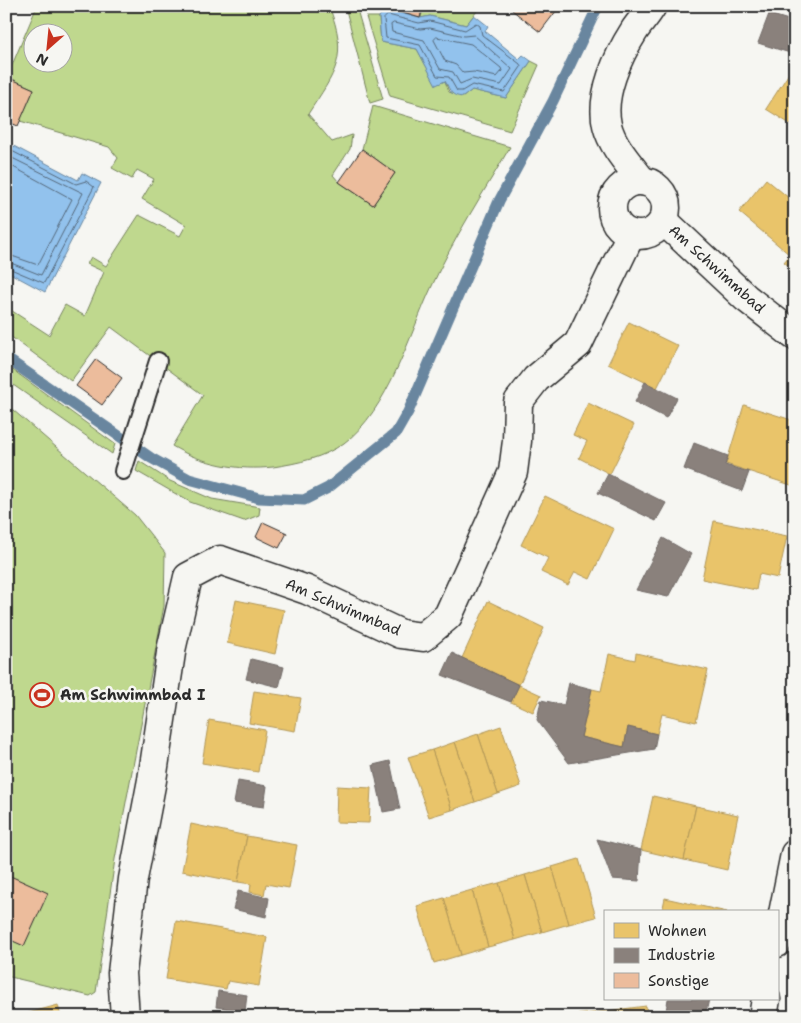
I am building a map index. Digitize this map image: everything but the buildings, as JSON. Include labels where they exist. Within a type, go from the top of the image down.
[{"type":"street","points":[[642,181],[622,154],[610,133],[606,113],[606,98],[615,70],[634,31],[652,6]]},
{"type":"street","points":[[632,181],[651,183],[664,196],[667,212],[664,221],[650,234],[631,234],[617,224],[613,215],[612,205],[614,196],[620,188],[632,181]]},
{"type":"street","name":"Am Schwimmbad","points":[[664,221],[746,298],[795,336]]},
{"type":"street","name":"Am Schwimmbad","points":[[125,1017],[122,974],[133,879],[152,780],[172,646],[188,577],[220,560],[307,590],[401,634],[423,637],[448,616],[513,472],[517,440],[518,402],[536,379],[578,344],[631,234]]},
{"type":"street","points":[[778,938],[793,868]]},
{"type":"street","points":[[763,1017],[766,1000]]},
{"type":"lane","points":[[124,467],[158,361]]},
{"type":"green space","points":[[37,6],[329,6],[335,24],[339,52],[332,75],[308,114],[332,142],[352,135],[350,149],[333,175],[339,182],[373,205],[395,173],[362,149],[373,106],[510,147],[440,268],[396,370],[373,412],[360,429],[344,443],[328,453],[310,459],[273,467],[234,467],[208,462],[172,446],[203,395],[111,327],[71,381],[6,333],[6,307],[49,335],[65,305],[85,316],[104,272],[87,264],[91,257],[106,266],[139,215],[180,236],[186,225],[142,199],[154,179],[137,170],[132,179],[112,168],[118,158],[109,147],[20,121],[34,89],[7,77],[22,42],[22,72],[72,72],[72,22],[30,22]]},
{"type":"green space","points":[[345,6],[360,6],[358,13],[383,99],[370,103]]},
{"type":"green space","points":[[423,6],[481,6],[466,25],[430,16],[421,18]]},
{"type":"green space","points":[[366,17],[379,17],[381,42],[417,49],[436,84],[445,81],[449,92],[463,97],[472,90],[506,98],[531,61],[539,65],[510,131],[390,96]]},
{"type":"green space","points":[[6,365],[115,444],[112,454],[6,380]]},
{"type":"green space","points":[[6,404],[135,515],[165,553],[164,606],[115,859],[96,992],[90,996],[6,976]]},
{"type":"green space","points":[[139,461],[170,481],[212,499],[260,507],[259,515],[244,521],[190,502],[136,471]]},
{"type":"water","points":[[385,9],[420,18],[430,16],[466,25],[474,15],[488,26],[485,31],[519,59],[523,55],[531,61],[506,98],[472,90],[463,97],[456,95],[451,92],[445,81],[436,85],[417,49],[381,42],[379,17]]},
{"type":"water","points":[[6,142],[78,180],[82,173],[101,183],[45,292],[6,271]]},
{"type":"waterway","points":[[6,358],[151,458],[189,479],[259,498],[304,500],[328,488],[396,433],[408,412],[499,201],[553,101],[598,6]]},
{"type":"place","name":"Am Schwimmbad I","points":[[42,695]]}]
